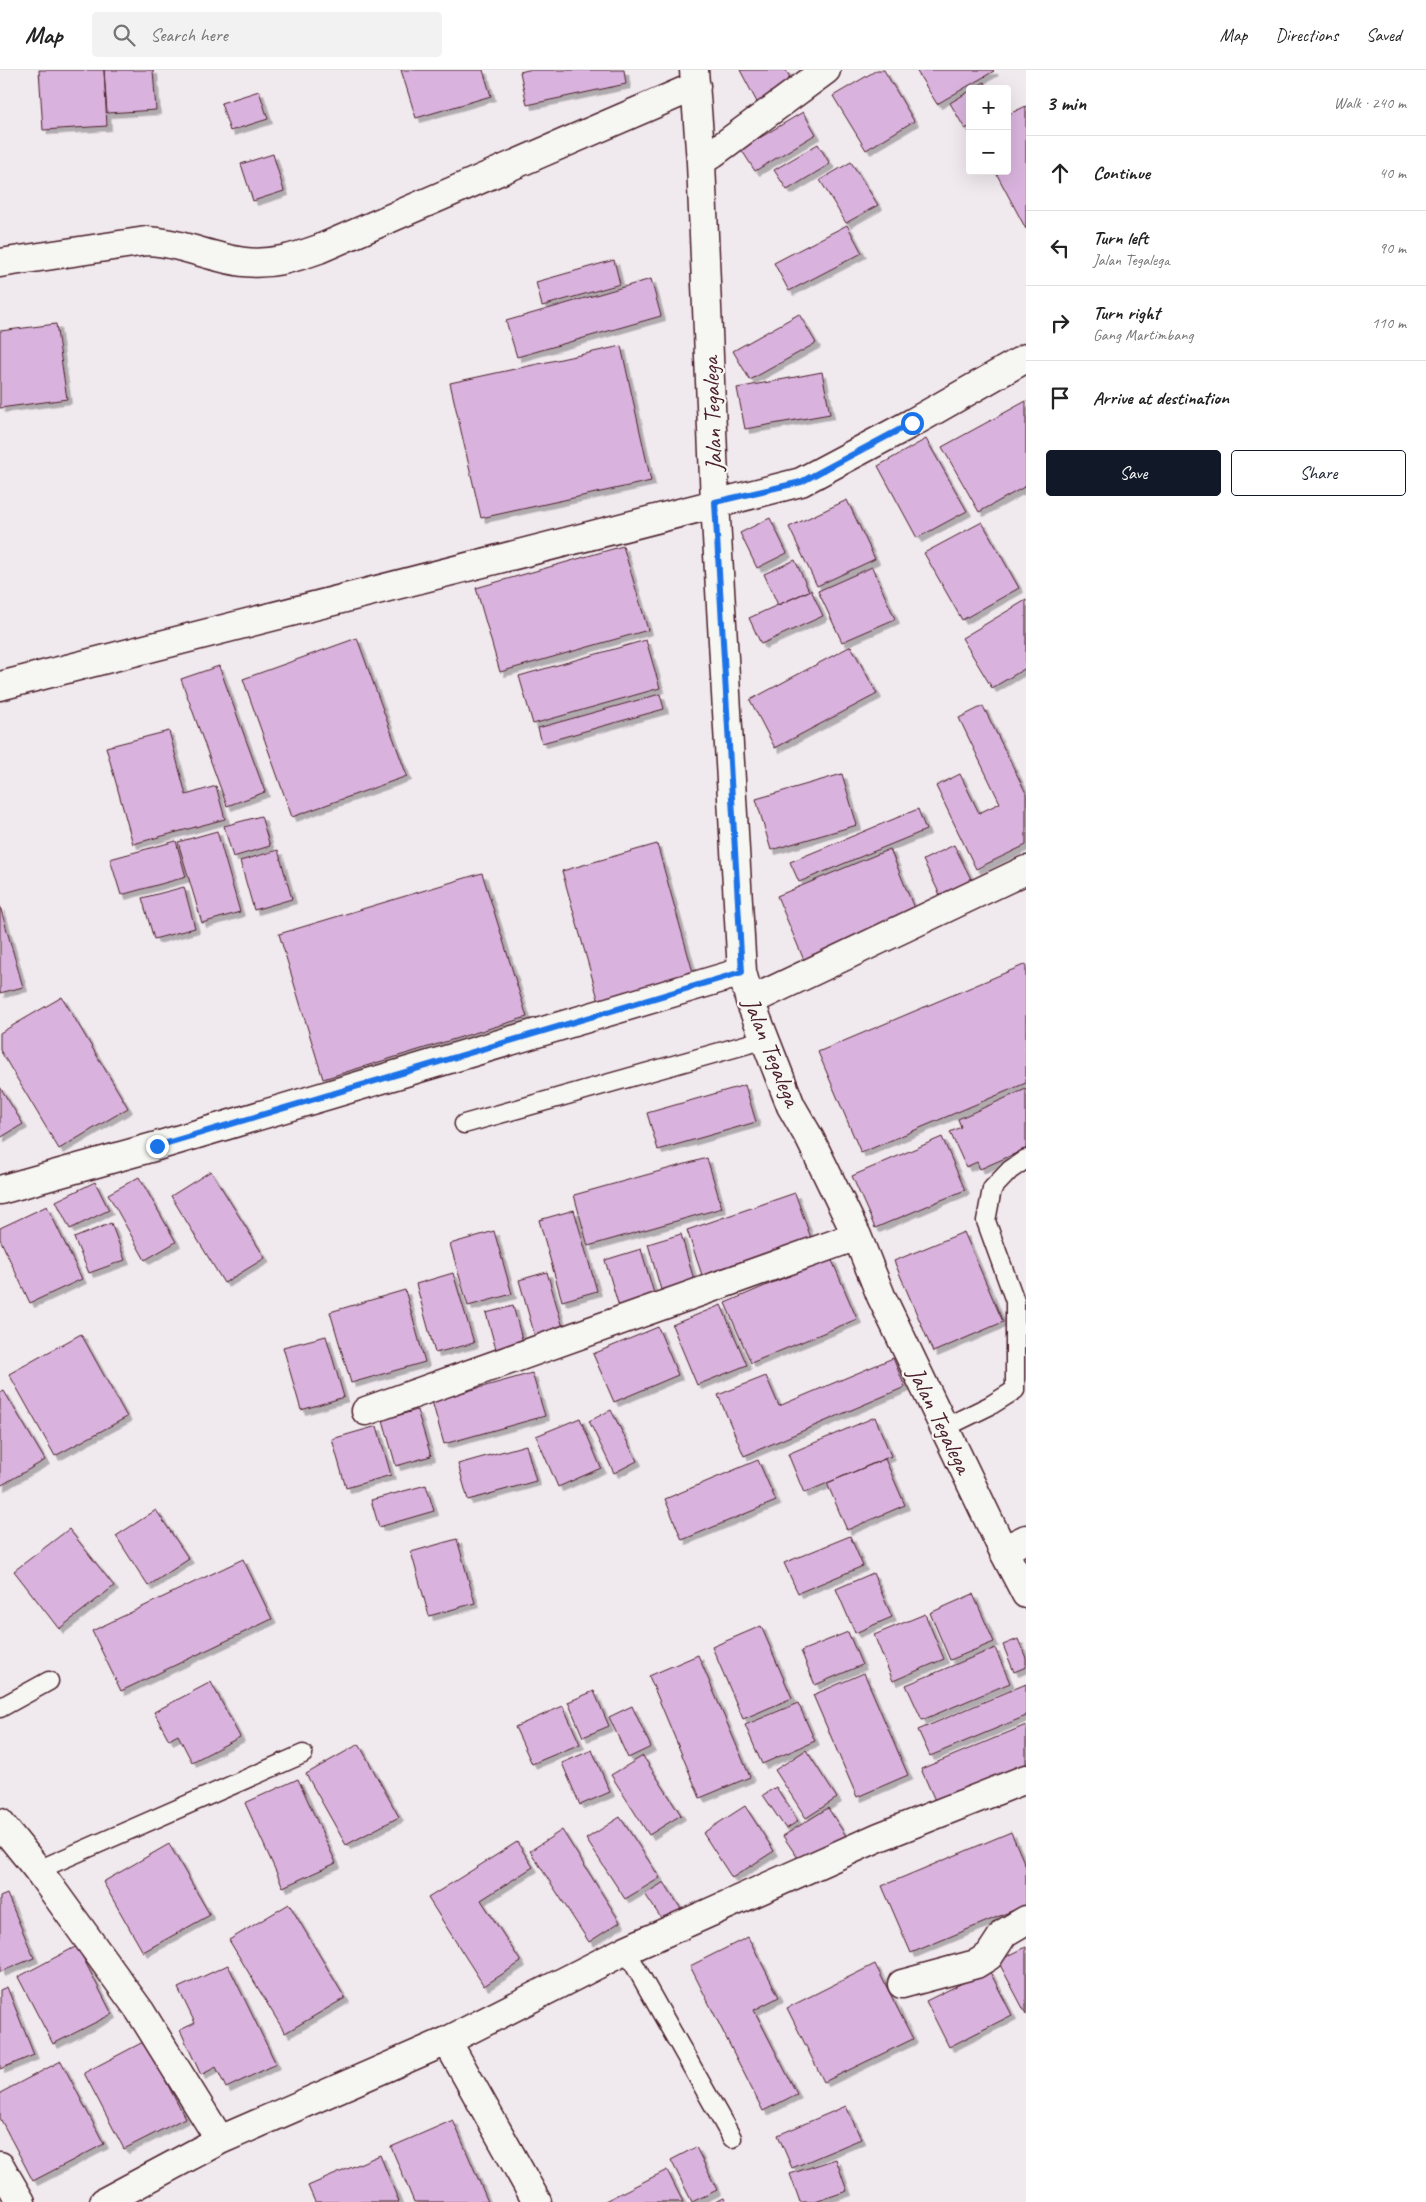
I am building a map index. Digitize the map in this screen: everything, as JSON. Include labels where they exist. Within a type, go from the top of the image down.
[{"type":"street","points":[[701,162],[826,70]]},
{"type":"street","points":[[0,263],[146,241],[161,241],[244,262],[286,260],[336,242],[695,78]]},
{"type":"street","name":"Jalan Tegalega","points":[[695,78],[701,162],[715,502],[742,972],[750,1001],[791,1106],[810,1138],[857,1236],[881,1296],[944,1428],[1014,1544],[1026,1594]]},
{"type":"street","points":[[0,686],[715,502],[801,482],[912,423],[1026,358]]},
{"type":"street","points":[[750,1001],[1026,870]]},
{"type":"street","points":[[0,1190],[166,1144],[742,972]]},
{"type":"street","points":[[366,1411],[857,1236]]},
{"type":"street","points":[[104,2202],[220,2140],[448,2040],[626,1950],[879,1837],[1026,1779]]},
{"type":"street","points":[[0,1823],[38,1870],[140,2011],[220,2140]]},
{"type":"street","points":[[902,1984],[976,1964],[989,1956],[1004,1933],[1026,1920]]},
{"type":"street","points":[[448,2040],[537,2202]]},
{"type":"street","points":[[0,2166],[21,2202]]},
{"type":"lane","points":[[464,1124],[766,1039]]},
{"type":"lane","points":[[944,1428],[1021,1390],[1015,1301],[986,1221],[992,1189],[1010,1170],[1026,1159]]},
{"type":"lane","points":[[0,1708],[49,1681]]},
{"type":"lane","points":[[38,1870],[303,1754]]},
{"type":"lane","points":[[626,1950],[732,2138]]},
{"type":"building","points":[[39,70],[104,70],[107,126],[43,130]]},
{"type":"building","points":[[104,70],[153,70],[156,110],[107,113]]},
{"type":"building","points":[[401,70],[483,70],[491,96],[416,118]]},
{"type":"building","points":[[528,70],[624,70],[626,84],[527,105],[520,72]]},
{"type":"building","points":[[740,70],[786,70],[795,87],[759,106]]},
{"type":"building","points":[[877,70],[884,70],[914,121],[866,150],[833,96]]},
{"type":"building","points":[[916,70],[994,71],[970,85],[966,85],[966,87],[937,104]]},
{"type":"building","points":[[259,91],[268,119],[230,131],[221,103]]},
{"type":"building","points":[[966,93],[966,128],[965,129],[950,103]]},
{"type":"building","points":[[1026,106],[1026,229],[997,175],[1011,175],[1011,113]]},
{"type":"building","points":[[803,112],[816,134],[755,171],[741,149]]},
{"type":"building","points":[[818,144],[830,164],[787,190],[774,170]]},
{"type":"building","points":[[273,154],[284,191],[253,201],[241,164]]},
{"type":"building","points":[[851,162],[878,205],[846,223],[820,180]]},
{"type":"building","points":[[847,225],[862,253],[789,291],[774,263]]},
{"type":"building","points":[[614,260],[620,284],[542,306],[536,282]]},
{"type":"building","points":[[651,279],[661,316],[517,357],[506,321]]},
{"type":"building","points":[[799,314],[816,343],[750,380],[733,351]]},
{"type":"building","points":[[56,324],[67,399],[0,408],[0,331]]},
{"type":"building","points":[[621,346],[651,481],[481,518],[450,383]]},
{"type":"building","points":[[822,372],[830,414],[745,429],[737,388]]},
{"type":"building","points":[[1026,401],[1026,486],[979,512],[942,447]]},
{"type":"building","points":[[926,439],[967,511],[917,538],[878,466]]},
{"type":"building","points":[[847,500],[875,559],[817,586],[789,527]]},
{"type":"building","points":[[770,518],[787,553],[757,568],[740,533]]},
{"type":"building","points":[[982,522],[1019,588],[962,620],[924,553]]},
{"type":"building","points":[[623,546],[648,630],[500,672],[476,588]]},
{"type":"building","points":[[795,560],[809,591],[778,605],[764,574]]},
{"type":"building","points":[[872,567],[895,619],[842,642],[818,591]]},
{"type":"building","points":[[811,590],[823,616],[761,644],[749,618]]},
{"type":"building","points":[[1026,600],[1026,668],[992,688],[962,638]]},
{"type":"building","points":[[357,638],[407,776],[292,817],[243,679]]},
{"type":"building","points":[[646,640],[660,688],[533,724],[519,676]]},
{"type":"building","points":[[851,646],[877,694],[775,748],[750,700]]},
{"type":"building","points":[[219,666],[265,792],[227,806],[181,679]]},
{"type":"building","points":[[660,694],[664,709],[542,743],[538,728]]},
{"type":"building","points":[[983,706],[1026,793],[1026,845],[976,869],[936,786],[960,774],[979,813],[1000,803],[959,718]]},
{"type":"building","points":[[169,731],[186,795],[216,786],[225,819],[133,844],[106,747]]},
{"type":"building","points":[[842,774],[857,825],[771,850],[756,799]]},
{"type":"building","points":[[918,809],[926,830],[799,882],[790,862]]},
{"type":"building","points":[[261,816],[270,846],[233,857],[224,826]]},
{"type":"building","points":[[217,831],[240,912],[202,923],[178,842]]},
{"type":"building","points":[[176,841],[186,877],[121,895],[110,859]]},
{"type":"building","points":[[657,844],[694,976],[599,1002],[562,871]]},
{"type":"building","points":[[954,845],[975,887],[944,903],[923,860]]},
{"type":"building","points":[[890,849],[918,918],[806,965],[777,896]]},
{"type":"building","points":[[278,850],[292,899],[254,910],[240,861]]},
{"type":"building","points":[[482,873],[527,1017],[323,1079],[279,934]]},
{"type":"building","points":[[184,887],[195,928],[154,939],[142,898]]},
{"type":"building","points":[[0,906],[23,987],[0,993]]},
{"type":"building","points":[[1026,964],[1026,1083],[861,1153],[818,1052]]},
{"type":"building","points":[[62,997],[128,1108],[59,1149],[0,1050],[0,1033]]},
{"type":"building","points":[[745,1085],[756,1122],[658,1150],[647,1113]]},
{"type":"building","points":[[0,1087],[23,1124],[0,1138]]},
{"type":"building","points":[[1026,1089],[1026,1149],[980,1169],[977,1162],[966,1167],[950,1132],[961,1127],[958,1119]]},
{"type":"building","points":[[942,1137],[965,1190],[875,1228],[852,1176]]},
{"type":"building","points":[[707,1158],[722,1208],[588,1246],[574,1195]]},
{"type":"building","points":[[211,1171],[265,1258],[224,1283],[171,1196]]},
{"type":"building","points":[[139,1177],[176,1242],[145,1260],[108,1194]]},
{"type":"building","points":[[95,1182],[109,1210],[70,1229],[56,1201]]},
{"type":"building","points":[[795,1193],[811,1238],[702,1275],[687,1230]]},
{"type":"building","points":[[47,1206],[82,1279],[30,1303],[0,1239],[0,1228]]},
{"type":"building","points":[[574,1210],[597,1291],[562,1301],[539,1220]]},
{"type":"building","points":[[111,1223],[125,1260],[89,1273],[74,1238]]},
{"type":"building","points":[[494,1231],[512,1294],[468,1306],[450,1244]]},
{"type":"building","points":[[964,1232],[1003,1322],[933,1352],[894,1261]]},
{"type":"building","points":[[681,1234],[694,1280],[661,1290],[648,1244]]},
{"type":"building","points":[[641,1249],[655,1297],[619,1307],[605,1260]]},
{"type":"building","points":[[831,1258],[857,1319],[751,1363],[725,1303]]},
{"type":"building","points":[[547,1272],[564,1331],[536,1340],[519,1280]]},
{"type":"building","points":[[453,1273],[474,1343],[435,1353],[416,1284]]},
{"type":"building","points":[[405,1290],[425,1362],[351,1383],[330,1312]]},
{"type":"building","points":[[721,1305],[747,1365],[697,1385],[672,1325]]},
{"type":"building","points":[[513,1306],[524,1346],[497,1353],[486,1313]]},
{"type":"building","points":[[658,1327],[678,1375],[614,1402],[593,1354]]},
{"type":"building","points":[[81,1334],[127,1417],[55,1456],[9,1374]]},
{"type":"building","points":[[326,1336],[344,1397],[301,1410],[283,1347]]},
{"type":"building","points":[[893,1358],[905,1387],[744,1456],[718,1395],[766,1376],[779,1406]]},
{"type":"building","points":[[532,1373],[545,1416],[444,1444],[432,1401]]},
{"type":"building","points":[[4,1391],[45,1460],[0,1486],[0,1393]]},
{"type":"building","points":[[417,1410],[431,1456],[396,1466],[383,1420]]},
{"type":"building","points":[[611,1410],[637,1461],[614,1473],[589,1421]]},
{"type":"building","points":[[875,1417],[891,1456],[804,1493],[788,1454]]},
{"type":"building","points":[[580,1418],[601,1468],[558,1487],[536,1436]]},
{"type":"building","points":[[377,1426],[391,1475],[346,1488],[332,1439]]},
{"type":"building","points":[[526,1445],[536,1481],[468,1500],[458,1464]]},
{"type":"building","points":[[885,1459],[905,1505],[847,1530],[827,1483]]},
{"type":"building","points":[[758,1460],[776,1501],[682,1540],[665,1499]]},
{"type":"building","points":[[426,1485],[434,1511],[379,1527],[371,1500]]},
{"type":"building","points":[[156,1510],[189,1559],[148,1586],[116,1536]]},
{"type":"building","points":[[69,1529],[114,1586],[59,1629],[14,1571]]},
{"type":"building","points":[[850,1536],[863,1566],[798,1593],[784,1563]]},
{"type":"building","points":[[457,1539],[475,1603],[429,1616],[411,1552]]},
{"type":"building","points":[[243,1559],[272,1619],[121,1691],[92,1631]]},
{"type":"building","points":[[873,1573],[892,1617],[855,1633],[836,1589]]},
{"type":"building","points":[[973,1594],[994,1642],[950,1660],[930,1613]]},
{"type":"building","points":[[925,1614],[944,1659],[893,1681],[874,1635]]},
{"type":"building","points":[[761,1626],[792,1698],[743,1719],[712,1647]]},
{"type":"building","points":[[848,1632],[862,1665],[815,1685],[801,1651]]},
{"type":"building","points":[[1018,1639],[1026,1658],[1026,1667],[1014,1672],[1003,1645]]},
{"type":"building","points":[[995,1648],[1010,1683],[922,1720],[906,1685]]},
{"type":"building","points":[[698,1655],[750,1777],[700,1798],[649,1676]]},
{"type":"building","points":[[864,1673],[908,1775],[857,1797],[813,1695]]},
{"type":"building","points":[[211,1682],[240,1737],[192,1762],[178,1735],[169,1740],[154,1712]]},
{"type":"building","points":[[1026,1684],[1026,1716],[930,1756],[918,1730]]},
{"type":"building","points":[[594,1691],[609,1726],[583,1737],[568,1702]]},
{"type":"building","points":[[798,1703],[815,1741],[762,1764],[745,1725]]},
{"type":"building","points":[[563,1706],[580,1744],[532,1764],[515,1727]]},
{"type":"building","points":[[632,1706],[651,1747],[628,1758],[609,1717]]},
{"type":"building","points":[[1026,1725],[1026,1768],[937,1805],[921,1769]]},
{"type":"building","points":[[359,1744],[399,1817],[346,1845],[306,1774]]},
{"type":"building","points":[[592,1750],[610,1792],[580,1805],[562,1763]]},
{"type":"building","points":[[806,1750],[837,1798],[806,1818],[775,1770]]},
{"type":"building","points":[[643,1756],[681,1815],[649,1835],[611,1775]]},
{"type":"building","points":[[298,1779],[336,1863],[283,1887],[245,1803]]},
{"type":"building","points":[[776,1787],[798,1821],[786,1829],[763,1795]]},
{"type":"building","points":[[745,1806],[774,1851],[732,1878],[703,1833]]},
{"type":"building","points":[[828,1808],[846,1836],[802,1864],[783,1836]]},
{"type":"building","points":[[620,1817],[660,1878],[625,1899],[586,1839]]},
{"type":"building","points":[[562,1830],[620,1922],[589,1942],[530,1851]]},
{"type":"building","points":[[1011,1832],[1026,1867],[1026,1905],[911,1953],[882,1886]]},
{"type":"building","points":[[517,1842],[533,1867],[481,1900],[521,1962],[484,1986],[428,1898]]},
{"type":"building","points":[[169,1844],[210,1915],[143,1952],[103,1882]]},
{"type":"building","points":[[664,1882],[681,1909],[663,1921],[645,1894]]},
{"type":"building","points":[[7,1894],[34,1958],[0,1972],[0,1897]]},
{"type":"building","points":[[289,1904],[345,1998],[285,2033],[229,1940]]},
{"type":"building","points":[[748,1937],[779,1997],[754,2010],[797,2094],[763,2111],[690,1966]]},
{"type":"building","points":[[77,1946],[112,2014],[53,2044],[18,1977]]},
{"type":"building","points":[[1026,1947],[1026,2014],[998,1961]]},
{"type":"building","points":[[875,1964],[913,2039],[824,2082],[787,2008]]},
{"type":"building","points":[[228,1965],[276,2064],[226,2088],[216,2067],[201,2075],[180,2030],[195,2023],[178,1988]]},
{"type":"building","points":[[989,1970],[1012,2015],[949,2047],[926,2001]]},
{"type":"building","points":[[7,1987],[34,2055],[0,2069],[0,1990]]},
{"type":"building","points":[[145,2041],[185,2118],[124,2149],[84,2073]]},
{"type":"building","points":[[61,2061],[104,2144],[33,2181],[0,2118],[0,2093]]},
{"type":"building","points":[[846,2106],[861,2139],[792,2168],[778,2135]]},
{"type":"building","points":[[453,2120],[488,2202],[414,2202],[391,2147]]},
{"type":"building","points":[[696,2147],[717,2190],[692,2202],[671,2160]]},
{"type":"building","points":[[380,2155],[399,2202],[315,2202],[308,2186]]},
{"type":"building","points":[[836,2159],[847,2191],[815,2202],[800,2202],[790,2174]]},
{"type":"building","points":[[667,2170],[683,2202],[603,2202]]},
{"type":"building","points":[[724,2198],[726,2202],[715,2202]]},
{"type":"route","points":[[157,1146],[742,972],[715,502],[801,482],[912,423]]}]
